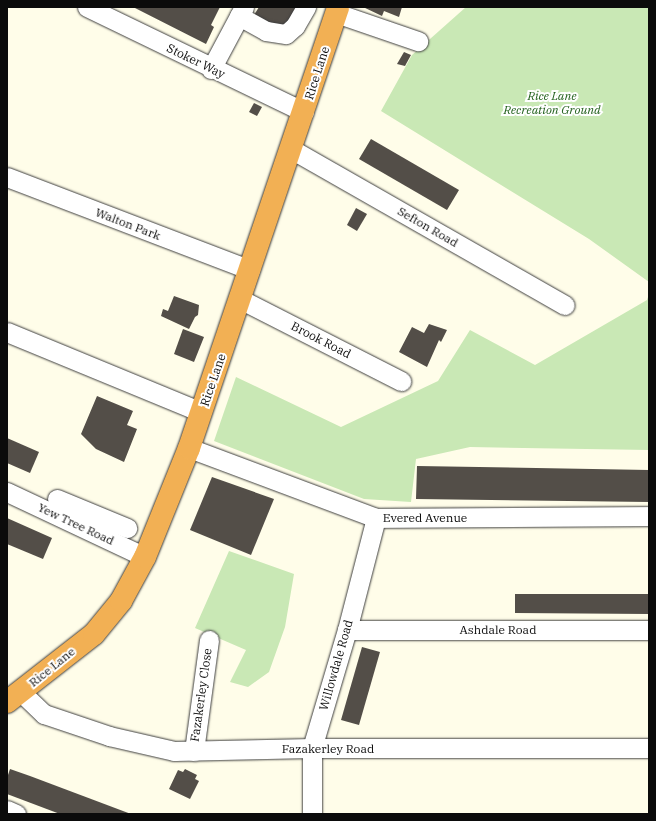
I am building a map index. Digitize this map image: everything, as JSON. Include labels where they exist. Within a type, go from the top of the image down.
[{"type":"highway","name":"Rice Lane","points":[[14,697],[94,634],[107,620],[133,582],[145,557],[189,448],[304,112],[337,10]]},
{"type":"street","points":[[211,69],[242,12],[266,31],[286,34],[295,26],[306,7]]},
{"type":"street","name":"Stoker Way","points":[[88,8],[115,13],[211,69],[304,112]]},
{"type":"street","points":[[337,10],[418,41]]},
{"type":"street","name":"Sefton Road","points":[[291,149],[564,305]]},
{"type":"street","name":"Walton Park","points":[[7,177],[250,270]]},
{"type":"street","name":"Brook Road","points":[[240,299],[401,381]]},
{"type":"street","points":[[7,332],[201,412]]},
{"type":"street","name":"Evered Avenue","points":[[189,448],[376,518],[649,516]]},
{"type":"street","name":"Yew Tree Road","points":[[7,492],[145,557]]},
{"type":"street","points":[[57,499],[127,528]]},
{"type":"street","name":"Willowdale Road","points":[[312,814],[312,748],[347,630],[376,518]]},
{"type":"street","name":"Ashdale Road","points":[[347,630],[649,630]]},
{"type":"street","name":"Fazakerley Close","points":[[194,750],[209,640]]},
{"type":"street","name":"Fazakerley Road","points":[[14,697],[44,714],[78,726],[174,751],[312,748],[649,748]]},
{"type":"street","points":[[7,810],[16,814]]},
{"type":"green space","name":"Rice Lane Recreation Ground","points":[[466,7],[649,7],[649,282],[589,239],[381,111],[412,55]]},
{"type":"green space","points":[[649,294],[649,450],[470,447],[416,459],[411,502],[364,499],[214,441],[236,377],[341,427],[438,381],[470,330],[535,365],[647,300]]},
{"type":"green space","points":[[229,551],[294,574],[285,627],[269,672],[248,687],[230,682],[246,650],[195,628]]},
{"type":"building","points":[[133,7],[220,7],[211,25],[214,27],[206,44]]},
{"type":"building","points":[[259,7],[300,7],[286,32],[254,15]]},
{"type":"building","points":[[363,7],[402,7],[399,17],[384,11],[382,16]]},
{"type":"building","points":[[404,52],[411,55],[405,66],[397,64]]},
{"type":"building","points":[[254,103],[262,107],[257,116],[249,112]]},
{"type":"building","points":[[371,139],[459,190],[447,210],[359,159]]},
{"type":"building","points":[[356,208],[367,214],[357,231],[347,225]]},
{"type":"building","points":[[174,296],[199,305],[198,315],[195,317],[189,329],[161,316],[163,309],[168,311]]},
{"type":"building","points":[[429,324],[447,330],[441,342],[439,340],[427,367],[399,352],[412,327],[424,333]]},
{"type":"building","points":[[183,329],[204,337],[194,362],[174,354]]},
{"type":"building","points":[[97,396],[133,411],[127,425],[137,429],[124,462],[96,449],[81,434]]},
{"type":"building","points":[[7,438],[39,452],[30,473],[7,463]]},
{"type":"building","points":[[417,466],[649,470],[649,502],[416,499]]},
{"type":"building","points":[[212,477],[274,499],[251,555],[190,530]]},
{"type":"building","points":[[7,518],[52,538],[43,559],[7,544]]},
{"type":"building","points":[[515,594],[649,594],[649,614],[515,613]]},
{"type":"building","points":[[362,647],[380,652],[359,725],[341,720]]},
{"type":"building","points":[[10,769],[131,814],[60,814],[7,794],[7,778]]},
{"type":"building","points":[[185,769],[197,775],[195,779],[199,781],[190,799],[169,789],[178,770],[183,772]]}]
